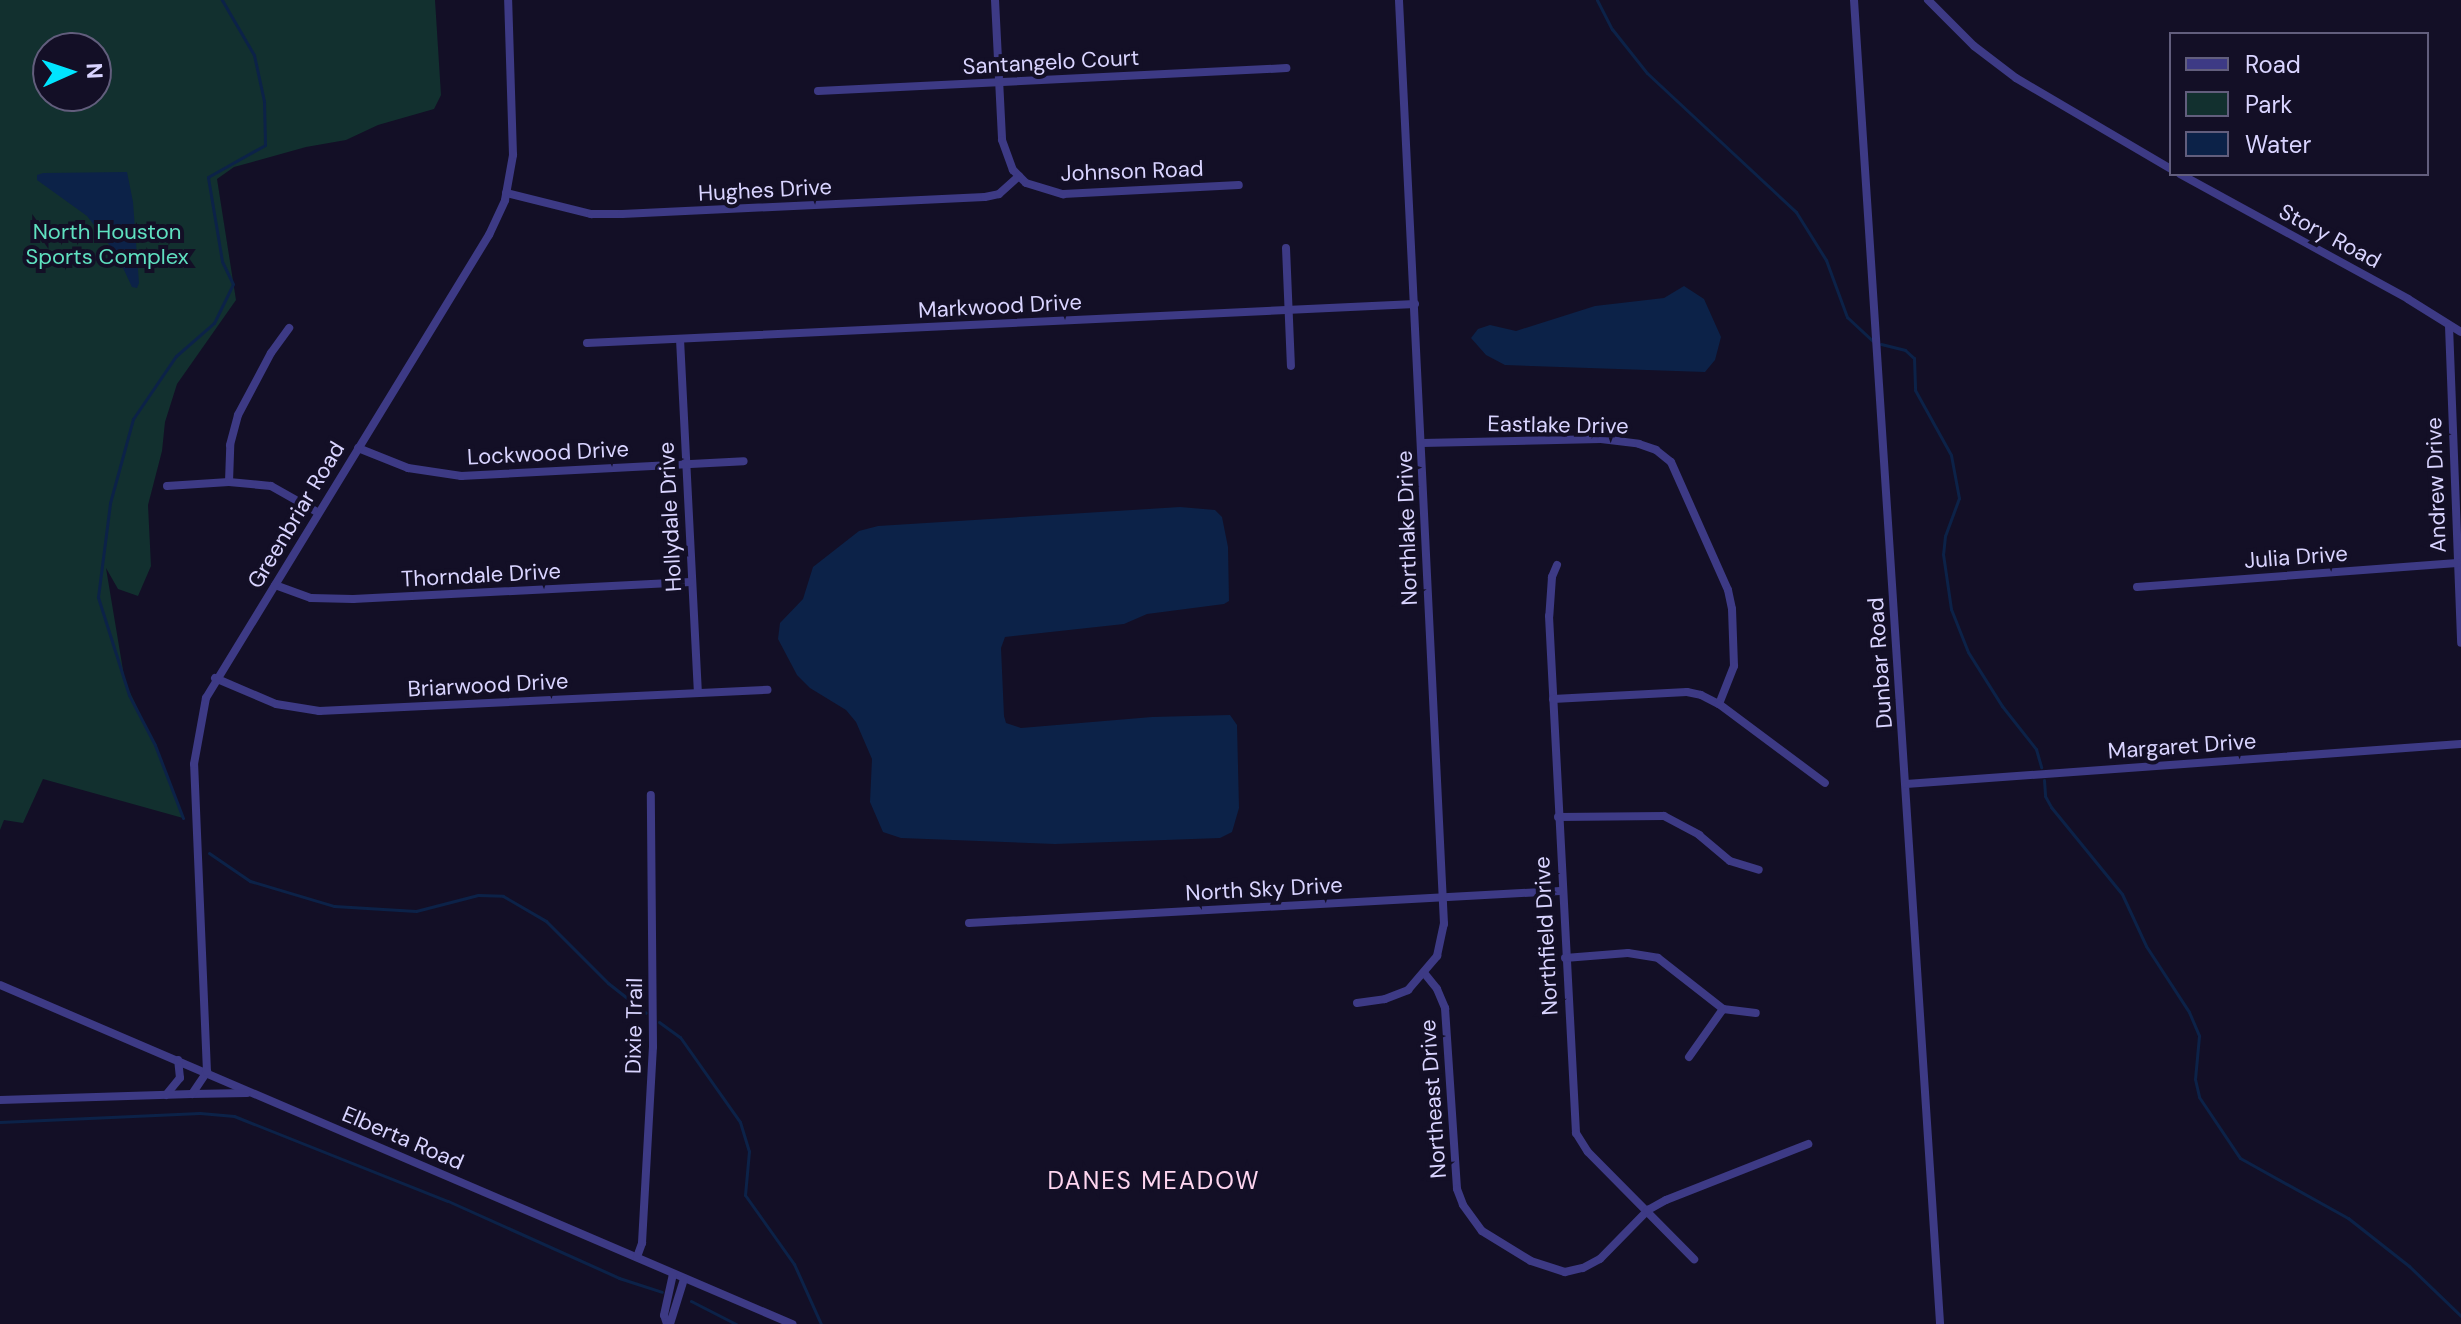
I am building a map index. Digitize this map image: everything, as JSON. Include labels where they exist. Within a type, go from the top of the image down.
[{"type":"street","name":"Greenbriar Road","points":[[207,1072],[194,764],[200,717],[215,678],[489,235],[506,193],[514,145],[508,0]]},
{"type":"street","points":[[995,0],[1002,140],[1019,176]]},
{"type":"street","name":"Northlake Drive","points":[[1399,0],[1444,897],[1442,937],[1437,956],[1425,974]]},
{"type":"street","name":"Dunbar Road","points":[[1854,0],[1940,1324]]},
{"type":"street","points":[[1928,0],[1974,46],[2016,78],[2169,168]]},
{"type":"street","name":"Santangelo Court","points":[[818,91],[1286,68]]},
{"type":"street","name":"Hughes Drive","points":[[506,193],[591,214],[622,214],[981,198],[999,194],[1019,176]]},
{"type":"street","name":"Johnson Road","points":[[1019,176],[1045,191],[1063,194],[1239,185]]},
{"type":"street","name":"Story Road","points":[[2184,176],[2408,299],[2461,332]]},
{"type":"street","points":[[1286,248],[1291,366]]},
{"type":"street","name":"Markwood Drive","points":[[587,343],[1415,304]]},
{"type":"street","name":"Andrew Drive","points":[[2449,326],[2461,643]]},
{"type":"street","points":[[229,482],[230,445],[238,415],[271,353],[289,328]]},
{"type":"street","name":"Hollydale Drive","points":[[680,339],[698,693]]},
{"type":"street","name":"Eastlake Drive","points":[[1422,443],[1601,439],[1639,444],[1656,450],[1671,462],[1728,590],[1732,609],[1734,666],[1719,704]]},
{"type":"street","name":"Lockwood Drive","points":[[358,448],[408,468],[461,476],[744,461]]},
{"type":"street","points":[[167,486],[229,482],[271,486],[317,512]]},
{"type":"street","name":"Julia Drive","points":[[2137,587],[2457,563]]},
{"type":"street","name":"Northfield Drive","points":[[1557,565],[1549,593],[1560,891],[1576,1133],[1588,1152],[1694,1259]]},
{"type":"street","name":"Thorndale Drive","points":[[275,585],[311,598],[353,599],[691,582]]},
{"type":"street","name":"Briarwood Drive","points":[[215,678],[276,704],[319,711],[768,690]]},
{"type":"street","points":[[1553,699],[1687,692],[1719,704],[1825,783]]},
{"type":"street","name":"Margaret Drive","points":[[1906,784],[2461,744]]},
{"type":"street","name":"Dixie Trail","points":[[637,1257],[642,1243],[653,1047],[651,795]]},
{"type":"street","points":[[1558,817],[1664,816],[1699,835],[1730,861],[1759,870]]},
{"type":"street","name":"North Sky Drive","points":[[969,923],[1560,891]]},
{"type":"street","points":[[1565,958],[1628,953],[1658,958],[1723,1009],[1756,1013]]},
{"type":"street","points":[[1357,1003],[1385,999],[1408,990],[1425,974]]},
{"type":"street","name":"Northeast Drive","points":[[1425,974],[1437,989],[1445,1008],[1457,1189],[1470,1217],[1482,1231],[1531,1261],[1565,1272],[1583,1268],[1600,1259],[1648,1210],[1681,1193],[1808,1144]]},
{"type":"street","name":"Elberta Road","points":[[0,985],[792,1324]]},
{"type":"street","points":[[1689,1057],[1723,1009]]},
{"type":"street","points":[[166,1095],[180,1078],[178,1060]]},
{"type":"street","points":[[192,1094],[207,1072]]},
{"type":"street","points":[[0,1100],[250,1093]]},
{"type":"street","points":[[668,1324],[664,1315],[673,1274]]},
{"type":"street","points":[[668,1324],[684,1279]]},
{"type":"green space","name":"North Houston Sports Complex","points":[[0,0],[435,0],[441,95],[434,109],[378,125],[346,140],[306,147],[234,167],[217,179],[236,300],[177,384],[165,422],[162,451],[148,505],[151,566],[138,596],[118,589],[106,568],[125,682],[155,745],[183,818],[43,779],[23,823],[4,820],[0,830]]},
{"type":"water","points":[[127,172],[133,202],[137,288],[132,287],[117,255],[87,216],[37,180],[37,175],[43,173]]},
{"type":"water","points":[[1684,286],[1704,299],[1721,337],[1715,360],[1705,372],[1505,365],[1486,355],[1471,338],[1478,329],[1490,325],[1516,331],[1595,306],[1664,298]]},
{"type":"water","points":[[1180,507],[1215,510],[1222,517],[1228,547],[1229,601],[1147,614],[1124,624],[1005,637],[1001,648],[1004,716],[1006,723],[1021,728],[1152,717],[1230,715],[1237,725],[1239,808],[1232,832],[1220,838],[1055,844],[901,838],[883,832],[870,802],[872,759],[856,722],[846,710],[810,688],[797,675],[778,639],[780,623],[803,599],[813,567],[859,531],[878,526]]},
{"type":"waterway","points":[[183,818],[155,745],[129,695],[98,597],[110,503],[133,419],[176,356],[214,323],[233,284],[222,261],[208,177],[265,145],[264,101],[254,55],[222,0]]},
{"type":"waterway","points":[[1597,0],[1612,29],[1647,73],[1796,212],[1826,260],[1847,317],[1873,341]]},
{"type":"waterway","points":[[1881,344],[1905,350],[1914,358],[1915,390],[1951,455],[1959,498],[1945,536],[1943,554],[1951,609],[1968,652],[2002,706],[2036,749],[2041,767]]},
{"type":"waterway","points":[[2044,780],[2045,796],[2051,807],[2122,894],[2146,946],[2189,1012],[2199,1036],[2195,1079],[2199,1097],[2240,1158],[2348,1218],[2409,1266],[2461,1316]]},
{"type":"waterway","points":[[209,853],[250,881],[334,906],[416,911],[478,895],[503,896],[546,921],[608,983],[646,1013]]},
{"type":"waterway","points":[[659,1022],[680,1037],[740,1122],[749,1151],[745,1195],[794,1264],[821,1324]]},
{"type":"waterway","points":[[0,1122],[200,1113],[234,1116],[448,1201],[619,1278],[662,1292]]},
{"type":"waterway","points":[[691,1301],[736,1324]]},
{"type":"district","name":"DANES MEADOW","points":[[1154,1181]]}]
